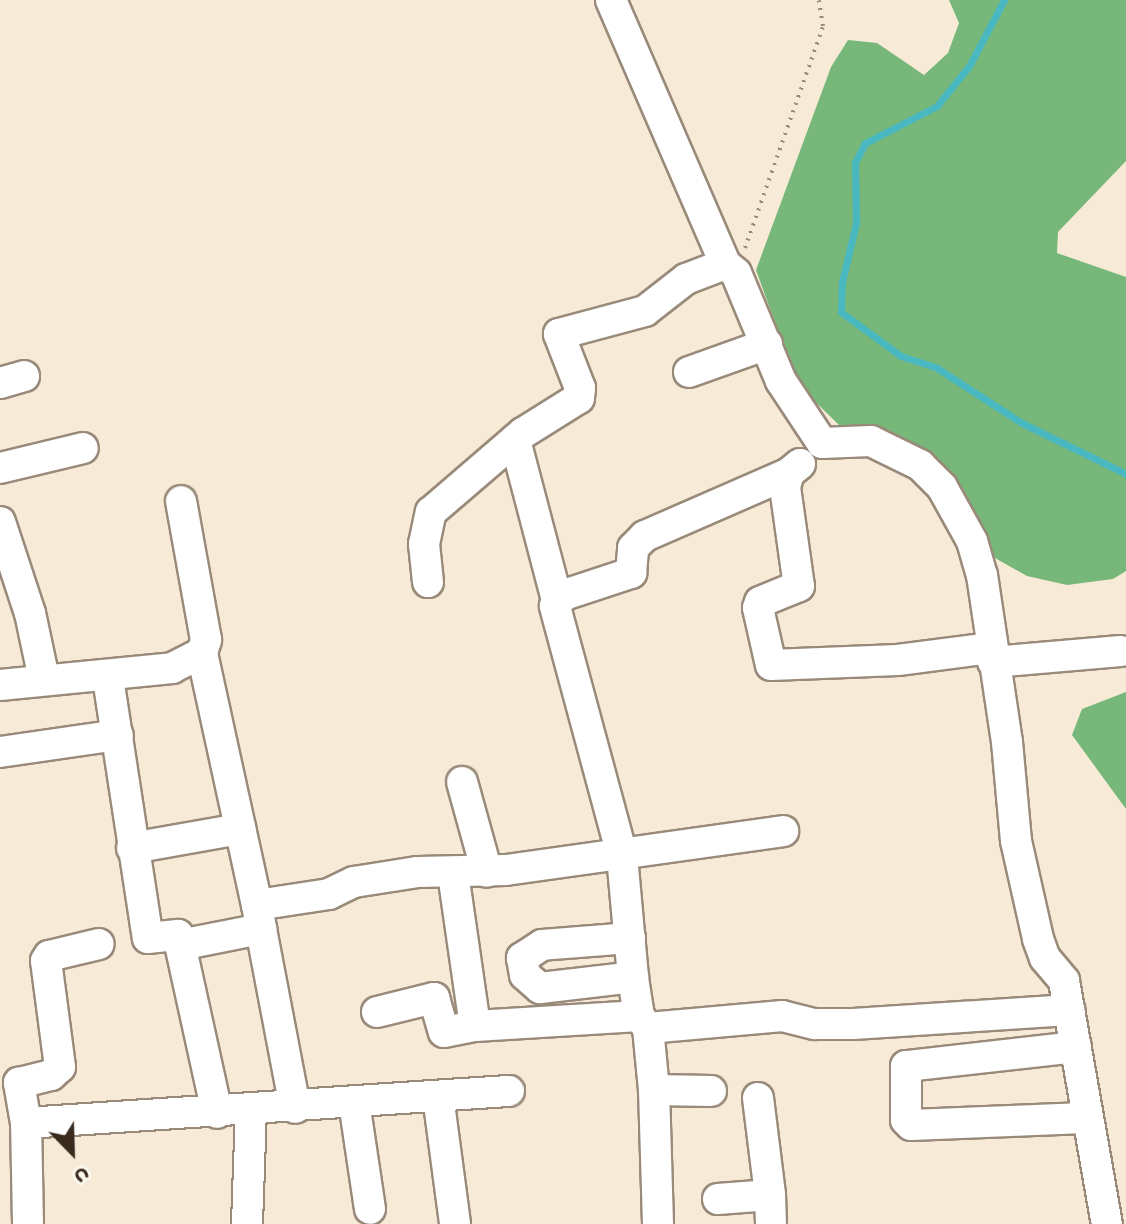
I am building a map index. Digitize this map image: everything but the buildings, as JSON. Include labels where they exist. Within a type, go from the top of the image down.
[{"type":"street","points":[[611,0],[781,381],[822,443]]},
{"type":"street","points":[[428,582],[424,544],[431,512],[515,440],[579,398],[580,388],[559,334],[645,311],[686,279],[731,269]]},
{"type":"street","points":[[689,372],[767,344]]},
{"type":"street","points":[[515,440],[557,600],[555,613],[581,717],[622,855],[633,977],[644,1022],[654,1090],[658,1224]]},
{"type":"street","points":[[557,600],[631,573],[633,548],[645,536],[789,473],[822,443],[871,441],[897,451],[942,487],[980,562],[1030,909],[1045,958],[1064,981],[1085,1118],[1107,1224]]},
{"type":"street","points":[[0,468],[83,448]]},
{"type":"street","points":[[789,473],[785,487],[800,584],[758,604],[771,665],[1121,651]]},
{"type":"street","points":[[181,501],[206,640],[202,653],[259,917],[295,1108]]},
{"type":"street","points":[[0,522],[30,613],[44,679]]},
{"type":"street","points":[[0,685],[44,679],[108,678],[172,668],[202,653]]},
{"type":"street","points":[[108,678],[148,938],[178,935],[217,1113]]},
{"type":"street","points":[[0,752],[118,735]]},
{"type":"street","points":[[462,782],[487,872]]},
{"type":"street","points":[[132,848],[240,829]]},
{"type":"street","points":[[180,945],[329,894],[354,882],[418,872],[487,872],[783,831]]},
{"type":"street","points":[[453,873],[475,1026]]},
{"type":"street","points":[[630,938],[542,945],[522,958],[525,975],[540,988],[633,977]]},
{"type":"street","points":[[28,1224],[13,1172],[26,1123],[19,1083],[60,1067],[46,961],[49,956],[99,944]]},
{"type":"street","points":[[377,1012],[434,998],[444,1032],[475,1026],[782,1016],[815,1024],[853,1024],[1070,1010]]},
{"type":"street","points":[[1076,1047],[906,1066],[906,1120],[911,1125],[1085,1118]]},
{"type":"street","points":[[654,1090],[711,1091]]},
{"type":"street","points":[[26,1123],[251,1112],[509,1091]]},
{"type":"street","points":[[438,1096],[455,1224]]},
{"type":"street","points":[[718,1199],[770,1210],[758,1098]]},
{"type":"street","points":[[354,1102],[370,1209]]},
{"type":"street","points":[[247,1224],[251,1112]]},
{"type":"path","points":[[731,269],[823,26],[819,0]]},
{"type":"green space","points":[[949,0],[1126,0],[1126,161],[1058,232],[1057,253],[1126,277],[1126,571],[1113,579],[1067,585],[1027,576],[995,558],[945,473],[890,436],[840,426],[797,384],[756,270],[831,67],[848,40],[877,43],[924,75],[948,53],[959,23]]},
{"type":"green space","points":[[1126,692],[1126,809],[1072,735],[1082,709]]},
{"type":"waterway","points":[[1004,0],[969,66],[937,106],[865,143],[855,163],[856,223],[842,282],[841,312],[901,356],[937,368],[1020,422],[1126,474]]}]
